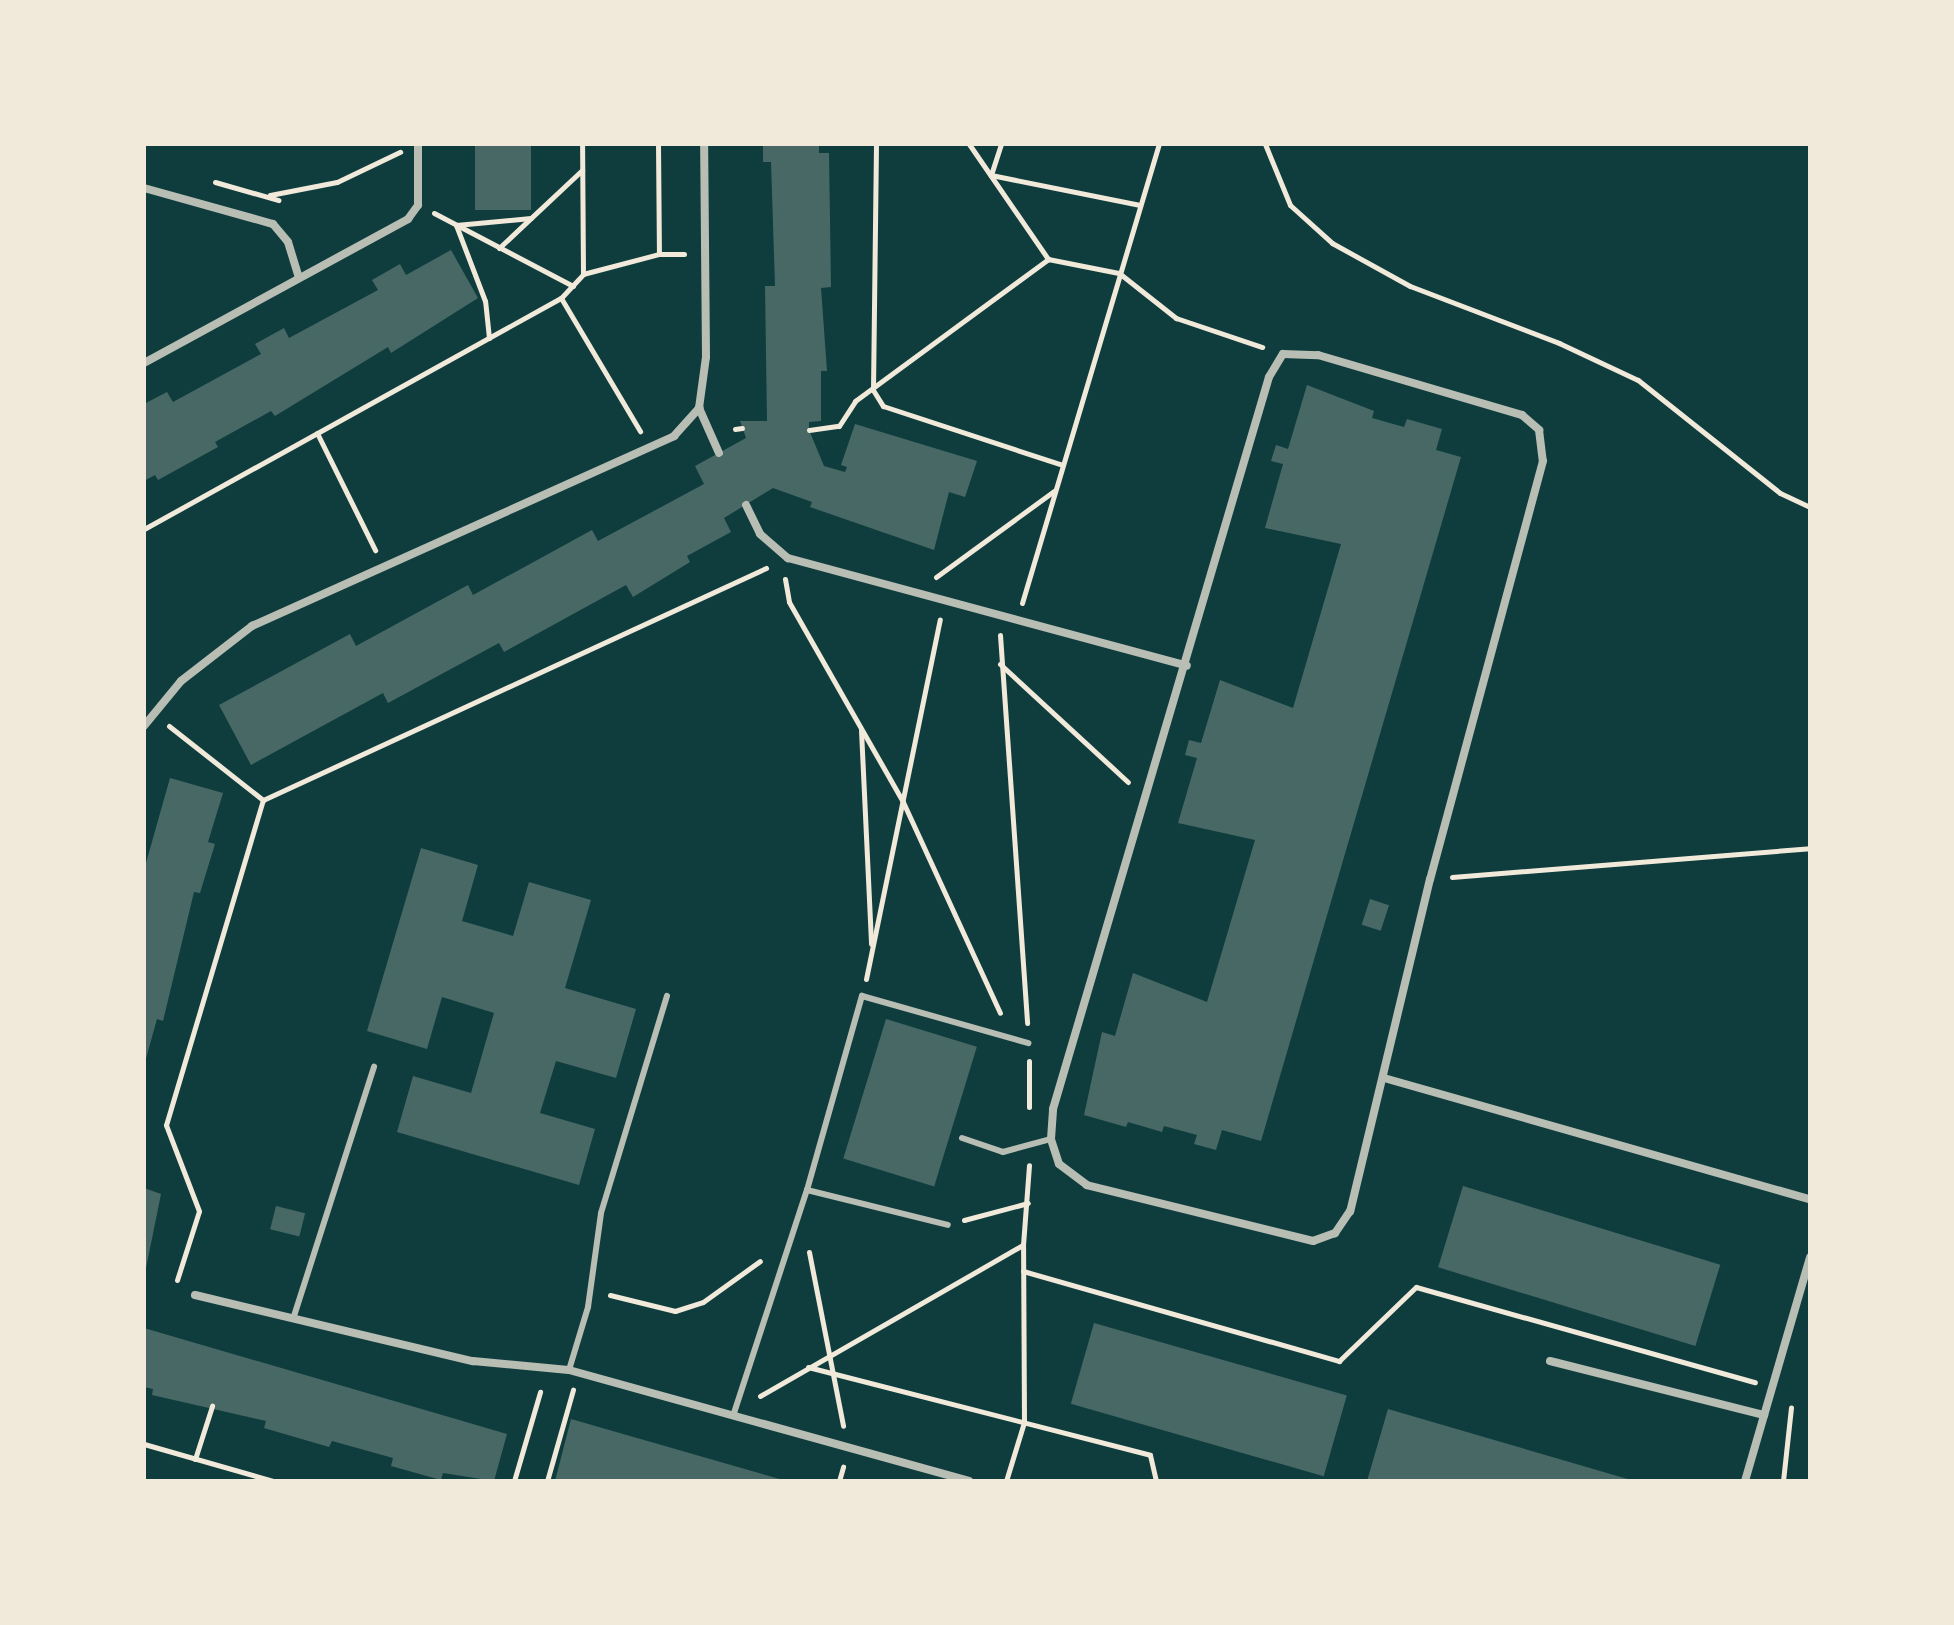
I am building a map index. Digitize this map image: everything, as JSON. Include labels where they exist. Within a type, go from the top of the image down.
[{"type":"street","points":[[144,363],[408,219],[418,205],[418,144]]},
{"type":"street","points":[[704,144],[706,357],[699,408],[719,453]]},
{"type":"street","points":[[144,188],[273,224],[288,242],[299,277]]},
{"type":"street","points":[[1283,354],[1318,355],[1347,363],[1522,415],[1539,430],[1543,461],[1430,879],[1350,1211],[1335,1233],[1313,1241],[1087,1185],[1059,1164],[1051,1139],[1053,1109],[1187,666],[1269,377],[1283,354]]},
{"type":"street","points":[[144,726],[153,712],[205,659],[252,626],[674,436],[699,408]]},
{"type":"street","points":[[746,505],[760,534],[788,558],[943,603],[1187,666]]},
{"type":"street","points":[[1384,1078],[1810,1199]]},
{"type":"street","points":[[1745,1481],[1810,1257]]},
{"type":"street","points":[[195,1295],[294,1316],[473,1361],[569,1370],[734,1413],[969,1481]]},
{"type":"street","points":[[1550,1361],[1764,1415]]},
{"type":"lane","points":[[569,1370],[590,1290],[601,1213],[667,996]]},
{"type":"lane","points":[[734,1413],[807,1190],[862,996],[1028,1043]]},
{"type":"lane","points":[[294,1316],[374,1067]]},
{"type":"lane","points":[[962,1138],[1003,1152],[1051,1139]]},
{"type":"lane","points":[[807,1190],[948,1225]]},
{"type":"path","points":[[582,144],[583,274]]},
{"type":"path","points":[[658,144],[659,254]]},
{"type":"path","points":[[876,144],[873,390],[883,406],[1062,465]]},
{"type":"path","points":[[969,144],[1048,259],[1119,273],[1176,318],[1283,354]]},
{"type":"path","points":[[991,175],[1001,144]]},
{"type":"path","points":[[1017,621],[1159,144]]},
{"type":"path","points":[[1265,144],[1290,205],[1332,243],[1410,286],[1559,343],[1638,380],[1780,493],[1810,507]]},
{"type":"path","points":[[269,195],[337,182],[404,150]]},
{"type":"path","points":[[499,248],[582,170]]},
{"type":"path","points":[[991,175],[1140,205]]},
{"type":"path","points":[[418,205],[573,286]]},
{"type":"path","points":[[456,225],[531,218]]},
{"type":"path","points":[[456,225],[485,301],[489,338]]},
{"type":"path","points":[[144,529],[561,298],[583,274],[659,254],[707,254]]},
{"type":"path","points":[[809,430],[839,426],[855,401],[1048,259]]},
{"type":"path","points":[[561,298],[649,447]]},
{"type":"path","points":[[317,433],[383,567]]},
{"type":"path","points":[[935,578],[1055,490]]},
{"type":"path","points":[[195,1295],[175,1287],[199,1211],[166,1125],[263,800],[788,558]]},
{"type":"path","points":[[785,578],[789,602],[903,802],[1001,1015],[1028,1043]]},
{"type":"path","points":[[862,996],[943,603]]},
{"type":"path","points":[[999,663],[1147,799]]},
{"type":"path","points":[[153,712],[263,800]]},
{"type":"path","points":[[861,727],[871,953]]},
{"type":"path","points":[[1430,879],[1810,848]]},
{"type":"path","points":[[948,1225],[1028,1203]]},
{"type":"path","points":[[801,1208],[829,1372],[848,1448]]},
{"type":"path","points":[[590,1290],[675,1311],[712,1296],[792,1238]]},
{"type":"path","points":[[734,1413],[808,1367],[1023,1245]]},
{"type":"path","points":[[1023,1271],[1339,1361],[1416,1287],[1773,1387]]},
{"type":"path","points":[[808,1367],[1150,1455],[1156,1481]]},
{"type":"path","points":[[547,1481],[573,1391],[569,1370]]},
{"type":"path","points":[[514,1481],[540,1392]]},
{"type":"path","points":[[195,1459],[212,1406]]},
{"type":"path","points":[[144,1444],[273,1481]]},
{"type":"building","points":[[475,144],[531,144],[531,210],[475,210]]},
{"type":"building","points":[[763,144],[819,144],[819,153],[829,153],[831,287],[821,288],[827,371],[821,371],[821,421],[809,422],[809,430],[824,466],[845,472],[847,467],[841,465],[855,424],[977,461],[965,497],[949,492],[934,550],[810,507],[812,502],[773,488],[724,518],[731,532],[687,556],[690,562],[633,597],[626,585],[504,652],[499,643],[388,703],[383,693],[251,765],[219,705],[350,634],[356,646],[468,585],[473,595],[592,530],[598,541],[704,484],[695,466],[746,438],[740,421],[767,421],[765,286],[775,286],[771,162],[763,162]]},
{"type":"building","points":[[451,250],[478,298],[391,353],[388,347],[275,416],[271,411],[215,442],[218,447],[158,480],[155,475],[144,481],[144,404],[167,392],[173,402],[261,354],[255,344],[284,328],[289,338],[378,290],[372,280],[400,264],[406,275]]},
{"type":"building","points":[[1307,385],[1374,411],[1372,418],[1404,427],[1407,419],[1442,429],[1436,450],[1461,457],[1261,1141],[1222,1130],[1216,1150],[1194,1144],[1197,1135],[1164,1126],[1162,1132],[1128,1122],[1126,1127],[1084,1115],[1102,1032],[1115,1036],[1133,973],[1207,1002],[1255,840],[1178,823],[1197,758],[1185,755],[1189,740],[1201,743],[1220,680],[1293,708],[1341,544],[1265,528],[1283,464],[1271,461],[1276,445],[1288,449]]},
{"type":"building","points":[[170,778],[223,793],[208,842],[215,844],[200,893],[194,892],[163,1021],[157,1019],[145,1062],[144,870]]},
{"type":"building","points":[[421,848],[478,865],[462,921],[513,936],[529,882],[591,900],[565,988],[636,1009],[616,1078],[556,1061],[540,1113],[595,1129],[579,1185],[397,1132],[413,1076],[471,1093],[494,1013],[442,997],[427,1049],[367,1031]]},
{"type":"building","points":[[1370,899],[1389,905],[1381,931],[1362,925]]},
{"type":"building","points":[[886,1019],[977,1047],[934,1186],[843,1159]]},
{"type":"building","points":[[1463,1186],[1720,1265],[1695,1346],[1438,1267]]},
{"type":"building","points":[[144,1188],[161,1194],[145,1273],[144,1272]]},
{"type":"building","points":[[276,1206],[305,1213],[299,1237],[270,1229]]},
{"type":"building","points":[[1094,1323],[1347,1395],[1324,1476],[1071,1404]]},
{"type":"building","points":[[144,1328],[507,1434],[494,1481],[443,1473],[441,1480],[391,1466],[393,1458],[332,1441],[329,1447],[264,1428],[266,1421],[152,1395],[153,1389],[144,1387]]},
{"type":"building","points":[[1388,1409],[1631,1480],[1631,1481],[1367,1481]]},
{"type":"building","points":[[571,1419],[783,1480],[783,1481],[555,1481]]}]
